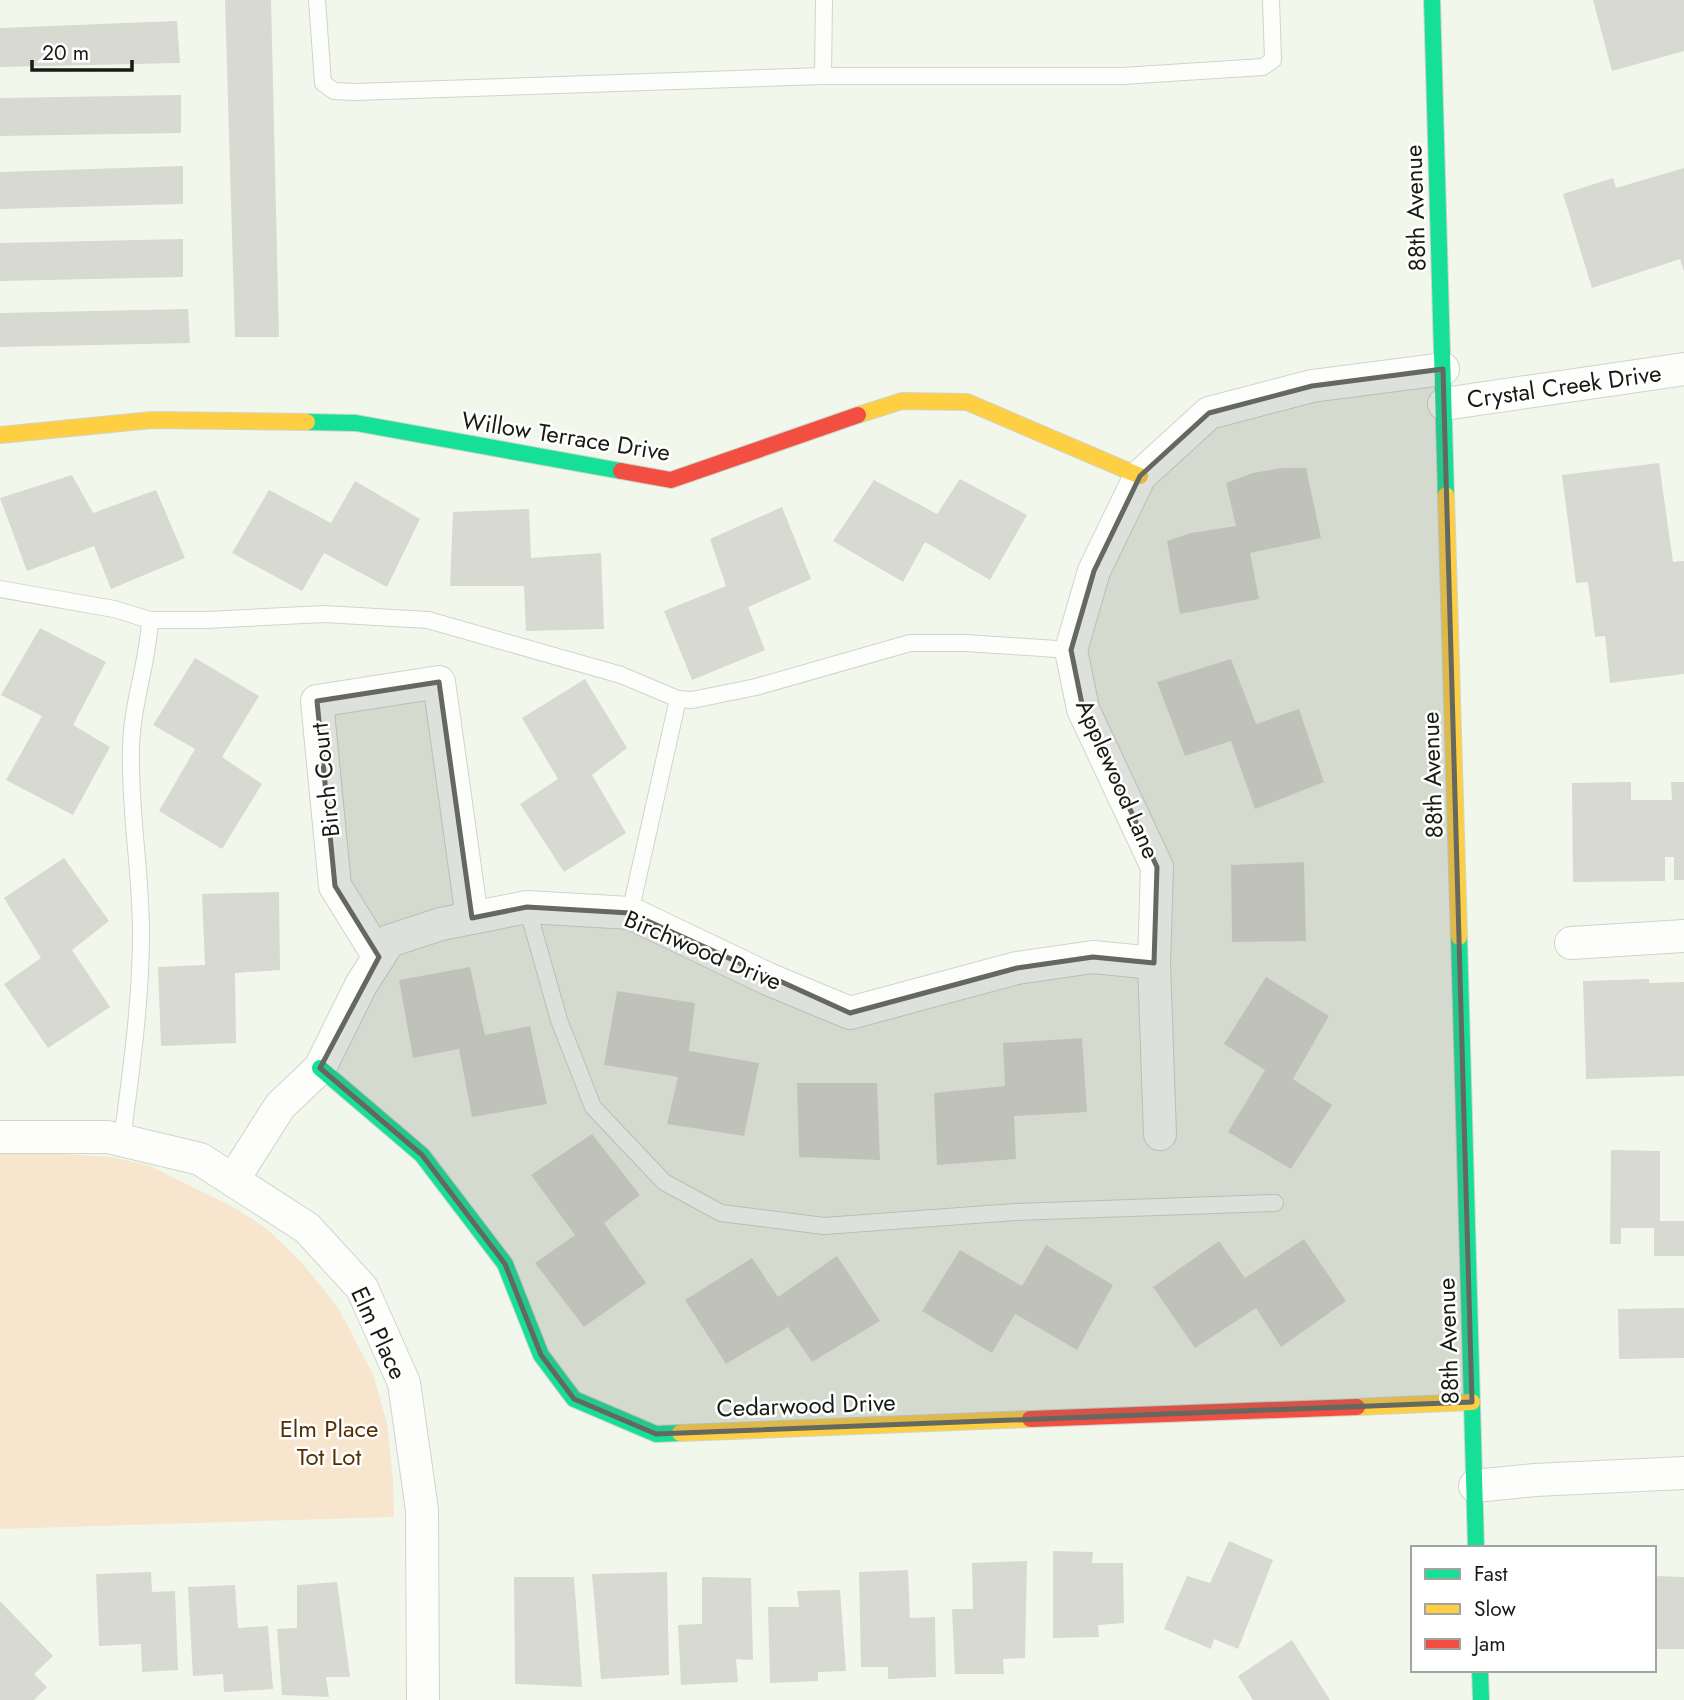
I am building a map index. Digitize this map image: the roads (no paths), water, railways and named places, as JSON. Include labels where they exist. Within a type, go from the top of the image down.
[{"type":"street","name":"88th Avenue","points":[[1432,0],[1476,1546]]},
{"type":"street","name":"Applewood Lane","points":[[1160,1134],[1154,963],[1157,867],[1083,709],[1071,650],[1094,570],[1140,476],[1209,413],[1312,386],[1443,369]]},
{"type":"street","name":"Crystal Creek Drive","points":[[1444,404],[1684,369]]},
{"type":"street","name":"Willow Terrace Drive","points":[[0,435],[152,420],[356,423],[671,480],[818,427],[902,401],[967,402],[1140,476]]},
{"type":"street","name":"Birch Court","points":[[379,957],[335,886],[317,701],[439,682],[472,918]]},
{"type":"street","name":"Birchwood Drive","points":[[320,1068],[361,985],[389,940],[441,924],[527,907],[630,913],[768,979],[850,1013],[1017,968],[1093,957],[1154,963]]},
{"type":"street","points":[[1571,943],[1684,936]]},
{"type":"street","name":"Cedarwood Drive","points":[[320,1068],[422,1155],[505,1265],[541,1355],[574,1399],[656,1434],[1472,1402]]},
{"type":"street","points":[[233,1180],[280,1106],[320,1068]]},
{"type":"street","name":"Elm Place","points":[[0,1137],[108,1137],[201,1158],[307,1228],[362,1288],[404,1383],[422,1510],[423,1700]]},
{"type":"street","points":[[1475,1486],[1535,1480],[1684,1473]]},
{"type":"street","points":[[1480,1672],[1481,1700]]},
{"type":"lane","points":[[317,0],[323,83],[334,91],[823,76],[1122,76],[1263,67],[1273,60],[1271,0]]},
{"type":"lane","points":[[823,76],[824,0]]},
{"type":"lane","points":[[0,589],[114,609],[150,620],[324,614],[428,620],[621,675],[678,699],[692,700],[755,687],[910,643],[966,643],[1071,650]]},
{"type":"lane","points":[[122,1140],[133,1054],[141,934],[131,791],[131,744],[136,701],[149,643],[150,620]]},
{"type":"lane","points":[[630,913],[678,699]]},
{"type":"lane","points":[[527,907],[559,1020],[593,1107],[664,1182],[721,1213],[824,1226],[1015,1212],[1275,1203]]},
{"type":"park label","name":"Elm Place Tot Lot","points":[[329,1442]]}]
